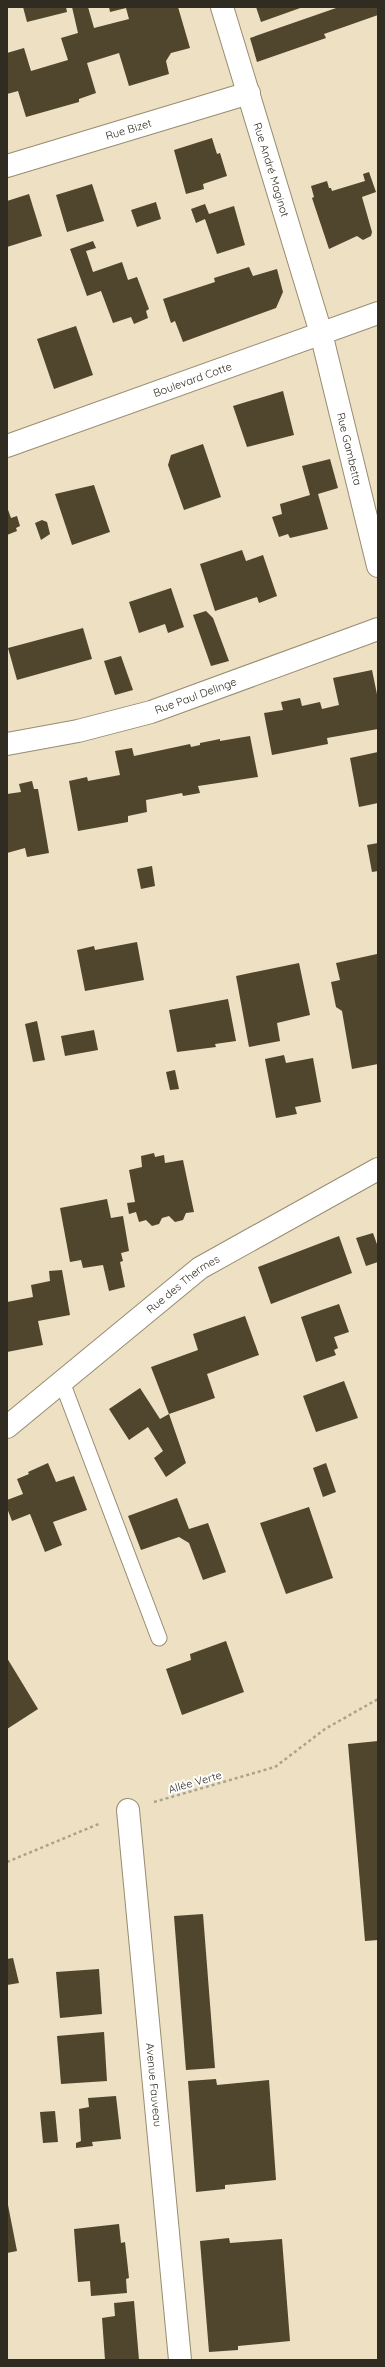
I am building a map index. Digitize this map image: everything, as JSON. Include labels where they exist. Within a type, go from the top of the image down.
[{"type":"street","name":"Rue André Maginot","points":[[222,7],[321,333]]},
{"type":"street","name":"Rue Bizet","points":[[7,166],[249,93]]},
{"type":"street","name":"Boulevard Cotte","points":[[7,446],[378,312]]},
{"type":"street","name":"Rue Gambetta","points":[[321,333],[378,566]]},
{"type":"street","name":"Rue Paul Delinge","points":[[7,744],[78,731],[151,712],[378,629]]},
{"type":"street","name":"Rue des Thermes","points":[[7,1426],[200,1268],[378,1169]]},
{"type":"street","name":"Avenue Fauveau","points":[[128,1810],[180,2360]]},
{"type":"lane","points":[[62,1382],[159,1638]]},
{"type":"path","name":"Allée Verte","points":[[7,1862],[61,1841],[128,1810],[275,1767],[325,1729],[378,1699]]},
{"type":"building","points":[[23,7],[66,7],[67,12],[27,22]]},
{"type":"building","points":[[72,7],[88,7],[94,28],[129,19],[126,8],[110,12],[109,7],[178,7],[190,48],[171,53],[166,61],[169,74],[129,86],[119,53],[87,63],[96,93],[79,99],[79,102],[26,117],[18,91],[7,94],[7,53],[24,48],[31,71],[68,60],[61,38],[78,33]]},
{"type":"building","points":[[256,7],[303,7],[261,22]]},
{"type":"building","points":[[339,7],[378,7],[378,15],[324,34],[326,38],[257,62],[250,38]]},
{"type":"building","points":[[212,138],[217,154],[220,153],[227,176],[203,184],[204,189],[186,194],[174,150]]},
{"type":"building","points":[[369,172],[376,192],[362,197],[372,232],[371,236],[363,240],[357,236],[329,249],[312,198],[314,197],[311,186],[327,181],[329,188],[331,188],[332,191],[365,181],[363,174]]},
{"type":"building","points":[[92,184],[104,221],[67,232],[56,195]]},
{"type":"building","points":[[29,194],[42,236],[7,247],[7,201]]},
{"type":"building","points":[[156,202],[161,219],[137,227],[131,210]]},
{"type":"building","points":[[205,204],[209,214],[234,206],[245,245],[217,254],[205,219],[196,223],[191,209]]},
{"type":"building","points":[[93,241],[96,248],[86,251],[93,272],[122,262],[128,280],[137,277],[149,309],[146,311],[148,318],[134,324],[131,317],[113,323],[101,291],[87,296],[70,249]]},
{"type":"building","points":[[249,267],[253,276],[277,269],[283,292],[276,308],[183,342],[175,321],[171,323],[163,299],[215,282],[214,278]]},
{"type":"building","points":[[76,326],[93,375],[54,389],[37,339]]},
{"type":"building","points":[[283,391],[294,435],[247,447],[233,406]]},
{"type":"building","points":[[203,444],[221,497],[184,510],[168,465],[171,455]]},
{"type":"building","points":[[330,459],[338,488],[318,494],[328,529],[290,538],[288,534],[279,537],[272,517],[282,514],[280,504],[310,495],[302,466]]},
{"type":"building","points":[[94,485],[110,532],[72,545],[55,494]]},
{"type":"building","points":[[7,507],[11,518],[17,516],[20,526],[16,528],[17,531],[7,535]]},
{"type":"building","points":[[42,520],[47,522],[50,534],[41,540],[35,523]]},
{"type":"building","points":[[242,550],[246,561],[263,555],[277,596],[259,603],[257,597],[215,611],[200,564]]},
{"type":"building","points":[[171,588],[184,627],[168,633],[165,624],[139,633],[129,602]]},
{"type":"building","points":[[206,611],[213,618],[229,661],[211,666],[193,615]]},
{"type":"building","points":[[83,628],[92,659],[17,680],[8,648]]},
{"type":"building","points":[[121,656],[133,690],[115,695],[104,661]]},
{"type":"building","points":[[372,670],[378,699],[378,729],[327,738],[328,744],[272,755],[264,713],[283,710],[281,702],[300,698],[302,706],[320,702],[322,709],[339,705],[333,678]]},
{"type":"building","points":[[250,736],[258,777],[198,786],[200,793],[183,796],[182,793],[146,800],[147,812],[128,816],[128,822],[78,831],[69,781],[87,777],[88,781],[120,775],[115,751],[132,748],[134,756],[190,744],[191,747],[200,745],[200,743],[220,739],[220,741]]},
{"type":"building","points":[[378,752],[378,803],[359,807],[350,758]]},
{"type":"building","points":[[32,781],[34,789],[38,789],[49,853],[27,857],[25,848],[7,853],[7,794],[21,792],[19,784]]},
{"type":"building","points":[[378,843],[378,871],[372,872],[367,845]]},
{"type":"building","points":[[152,866],[155,886],[141,889],[137,869]]},
{"type":"building","points":[[137,942],[144,980],[85,991],[77,950],[94,946],[95,950]]},
{"type":"building","points":[[377,954],[378,1064],[352,1069],[342,1011],[336,1007],[331,982],[340,980],[336,963]]},
{"type":"building","points":[[299,963],[310,1015],[277,1023],[280,1041],[249,1047],[236,976]]},
{"type":"building","points":[[228,999],[236,1041],[215,1044],[216,1047],[177,1052],[169,1010]]},
{"type":"building","points":[[37,1021],[45,1060],[33,1062],[25,1024]]},
{"type":"building","points":[[94,1030],[98,1050],[65,1056],[61,1036]]},
{"type":"building","points":[[284,1055],[286,1063],[313,1058],[321,1102],[295,1107],[297,1114],[276,1118],[265,1059]]},
{"type":"building","points":[[175,1070],[179,1089],[170,1090],[166,1072]]},
{"type":"building","points":[[154,1153],[155,1157],[164,1155],[165,1163],[183,1160],[194,1212],[186,1213],[183,1220],[175,1222],[169,1216],[162,1218],[159,1224],[152,1226],[146,1220],[139,1222],[136,1212],[129,1214],[127,1203],[135,1202],[129,1170],[142,1167],[141,1156]]},
{"type":"building","points":[[107,1199],[111,1218],[123,1216],[129,1251],[121,1253],[123,1261],[120,1262],[125,1287],[109,1291],[103,1265],[83,1268],[81,1260],[70,1262],[60,1208]]},
{"type":"building","points":[[373,1233],[378,1247],[378,1262],[366,1266],[356,1238]]},
{"type":"building","points":[[339,1236],[352,1273],[271,1304],[258,1267]]},
{"type":"building","points":[[62,1270],[70,1315],[38,1321],[43,1345],[7,1352],[7,1302],[33,1297],[31,1285],[50,1281],[49,1271]]},
{"type":"building","points":[[339,1304],[349,1332],[334,1337],[338,1348],[334,1350],[336,1355],[316,1362],[301,1317]]},
{"type":"building","points":[[245,1316],[259,1355],[207,1374],[215,1398],[169,1414],[151,1367],[198,1350],[193,1334]]},
{"type":"building","points":[[344,1381],[358,1418],[316,1432],[303,1396]]},
{"type":"building","points":[[140,1388],[160,1419],[169,1414],[186,1463],[166,1477],[154,1458],[163,1451],[148,1427],[129,1440],[109,1409]]},
{"type":"building","points":[[48,1463],[56,1482],[74,1476],[87,1510],[53,1522],[62,1545],[45,1552],[30,1514],[12,1521],[7,1508],[7,1500],[23,1494],[17,1479]]},
{"type":"building","points":[[326,1463],[336,1492],[323,1497],[313,1468]]},
{"type":"building","points":[[177,1498],[189,1529],[208,1523],[226,1572],[203,1580],[189,1543],[179,1537],[141,1550],[128,1516]]},
{"type":"building","points":[[309,1507],[333,1578],[286,1594],[260,1523]]},
{"type":"building","points":[[226,1641],[244,1692],[182,1715],[166,1669],[191,1660],[190,1654]]},
{"type":"building","points":[[7,1658],[38,1709],[7,1729]]},
{"type":"building","points":[[378,1741],[378,1940],[365,1941],[348,1744]]},
{"type":"building","points":[[203,1914],[215,2068],[186,2070],[174,1916]]},
{"type":"building","points":[[13,1958],[19,1983],[7,1985],[7,1959]]},
{"type":"building","points":[[99,1969],[102,2014],[60,2018],[56,1972]]},
{"type":"building","points":[[104,2032],[107,2081],[61,2084],[57,2036]]},
{"type":"building","points":[[216,2079],[217,2085],[269,2080],[276,2180],[225,2185],[225,2189],[196,2192],[188,2081]]},
{"type":"building","points":[[116,2096],[121,2139],[92,2142],[93,2146],[76,2148],[76,2143],[81,2141],[79,2109],[89,2107],[88,2098]]},
{"type":"building","points":[[55,2111],[58,2142],[43,2143],[40,2112]]},
{"type":"building","points":[[7,2200],[17,2251],[7,2253]]},
{"type":"building","points":[[119,2224],[121,2243],[125,2242],[129,2278],[126,2279],[127,2293],[91,2296],[90,2281],[78,2282],[74,2229]]},
{"type":"building","points":[[229,2238],[230,2243],[282,2239],[290,2341],[238,2346],[238,2350],[209,2352],[200,2241]]},
{"type":"building","points":[[134,2301],[139,2360],[105,2360],[102,2318],[115,2316],[114,2303]]}]
